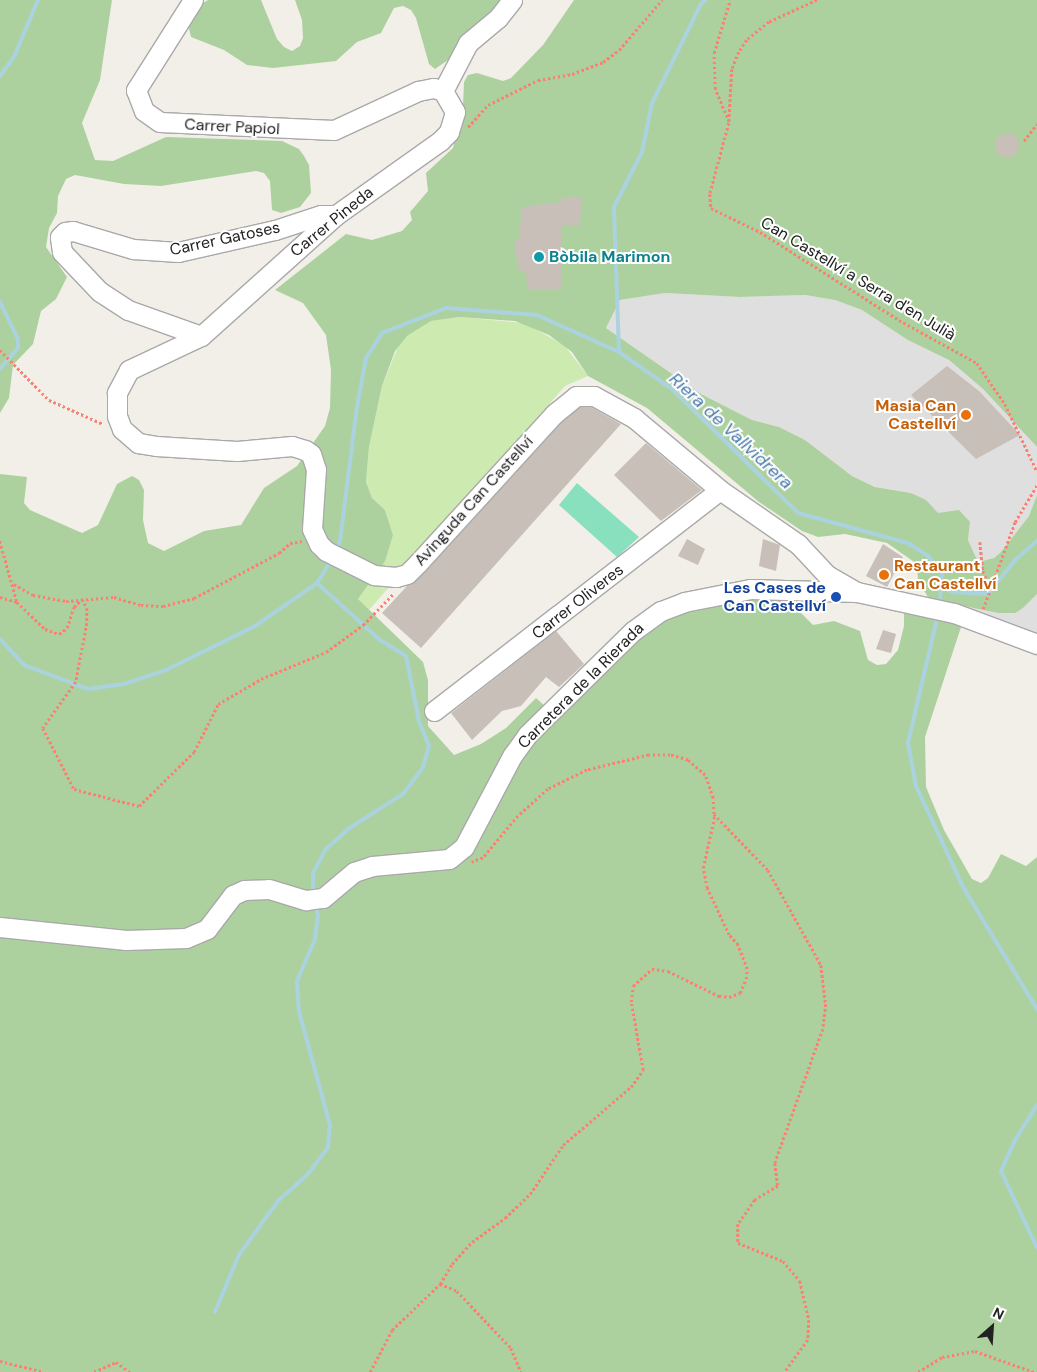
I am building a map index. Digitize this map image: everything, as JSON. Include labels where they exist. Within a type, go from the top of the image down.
[{"type":"street","name":"Carrer Papiol","points":[[193,0],[136,90],[144,111],[160,122],[334,130],[418,91],[434,88],[443,90]]},
{"type":"street","points":[[443,90],[468,42],[498,18],[512,0]]},
{"type":"street","name":"Carrer Pineda","points":[[118,424],[118,393],[130,370],[200,336],[336,214],[449,132],[455,112],[443,90]]},
{"type":"street","name":"Carrer Gatoses","points":[[200,336],[128,310],[100,292],[62,252],[60,238],[64,232],[73,231],[132,249],[178,252],[275,230],[321,215],[336,214]]},
{"type":"street","name":"Avinguda Can Castellví","points":[[327,549],[379,576],[407,574],[554,414],[580,395],[603,399],[634,418],[720,490],[814,561],[834,581],[857,592]]},
{"type":"street","points":[[118,424],[138,442],[156,446],[237,452],[292,446],[305,450],[311,454],[316,469],[312,518],[327,549]]},
{"type":"street","name":"Carrer Oliveres","points":[[434,712],[720,490]]},
{"type":"street","points":[[812,588],[821,578],[814,561]]},
{"type":"street","name":"Carretera de la Rierada","points":[[449,859],[464,847],[512,756],[527,735],[645,622],[661,611],[716,594],[750,589],[812,588],[857,592],[954,613],[978,620],[1037,644]]},
{"type":"street","points":[[0,927],[156,941],[186,938],[207,929],[233,895],[244,890],[269,889],[314,899],[354,872],[372,866],[449,859]]},
{"type":"path","points":[[465,130],[488,105],[538,80],[572,74],[603,62],[619,50],[662,0]]},
{"type":"path","points":[[729,123],[715,89],[714,53],[730,0]]},
{"type":"path","name":"Can Castellví a Serra d'en Julià","points":[[817,0],[769,22],[747,40],[732,69],[729,123],[710,194],[711,208],[760,232],[899,320],[977,363],[1004,404],[1037,471]]},
{"type":"path","points":[[1024,141],[1037,124]]},
{"type":"path","points":[[0,350],[49,400],[100,423],[118,424]]},
{"type":"path","points":[[978,620],[1015,522],[1037,484]]},
{"type":"path","points":[[0,541],[14,584],[17,602]]},
{"type":"path","points":[[980,542],[983,571],[991,589]]},
{"type":"path","points":[[14,584],[21,591],[33,595],[66,601],[114,597],[156,606],[184,602],[235,578],[279,553],[290,543],[327,549]]},
{"type":"path","points":[[82,599],[87,608],[87,623],[76,682],[43,728],[74,789],[139,806],[194,752],[218,704],[261,679],[326,652],[378,611],[407,574]]},
{"type":"path","points":[[0,597],[17,602],[44,629],[59,634],[67,628],[74,607],[82,599]]},
{"type":"path","points":[[370,1372],[392,1330],[440,1284],[452,1264],[472,1242],[505,1218],[530,1194],[563,1145],[631,1087],[643,1070],[631,1002],[633,986],[652,969],[668,971],[719,996],[740,993],[747,969],[738,944],[729,935],[707,888],[703,868],[714,813],[713,798],[705,775],[688,760],[670,755],[625,759],[587,770],[548,789],[518,816],[482,858],[470,863],[449,859]]},
{"type":"path","points":[[714,813],[768,870],[821,965],[824,984],[826,1004],[823,1029],[774,1163],[778,1186],[755,1200],[738,1224],[738,1242],[783,1261],[800,1281],[809,1320],[808,1340],[785,1372]]},
{"type":"path","points":[[440,1284],[457,1291],[511,1348],[521,1372]]},
{"type":"path","points":[[918,1372],[942,1357],[975,1351],[1034,1372]]},
{"type":"path","points":[[0,1361],[44,1372]]},
{"type":"path","points":[[94,1372],[116,1362],[130,1372]]},
{"type":"shaded area","points":[[665,293],[740,297],[805,295],[835,300],[862,310],[949,360],[983,389],[1037,447],[1037,495],[1029,516],[1001,552],[994,558],[978,562],[968,540],[970,522],[938,513],[911,493],[876,487],[852,476],[805,440],[779,427],[752,420],[701,394],[606,328],[620,300]]},
{"type":"shaded area","points":[[1037,594],[1037,650],[962,624],[968,607],[998,613],[1023,608]]},
{"type":"green space","points":[[0,0],[112,0],[100,80],[82,123],[95,160],[113,161],[166,137],[282,141],[299,149],[304,156],[309,165],[311,193],[300,207],[281,213],[272,210],[270,181],[264,173],[256,171],[161,186],[124,184],[75,175],[66,179],[58,196],[57,213],[49,228],[46,247],[67,277],[56,299],[41,311],[33,344],[13,365],[9,398],[0,413]]},
{"type":"green space","points":[[208,0],[261,0],[277,39],[284,47],[292,51],[300,46],[303,38],[302,20],[295,0],[504,0],[451,58],[435,69],[429,64],[416,18],[411,10],[403,6],[394,8],[381,33],[357,42],[336,61],[273,68],[247,65],[224,50],[191,37],[187,21],[196,7]]},
{"type":"green space","points":[[574,0],[1037,0],[1037,447],[983,389],[949,360],[908,340],[862,310],[835,300],[805,295],[740,297],[665,293],[620,300],[606,328],[701,394],[752,420],[779,427],[805,440],[852,476],[875,487],[911,493],[926,500],[938,513],[959,510],[970,522],[968,540],[978,562],[994,558],[1001,552],[1029,516],[1037,495],[1037,594],[1023,608],[1015,613],[998,613],[929,599],[918,580],[917,564],[887,543],[845,534],[818,537],[802,531],[759,502],[647,408],[588,376],[572,352],[549,335],[515,321],[459,317],[431,321],[407,336],[395,351],[382,386],[369,447],[366,482],[372,498],[385,510],[393,535],[385,561],[358,599],[423,662],[428,680],[428,726],[454,755],[481,744],[506,728],[536,698],[556,716],[647,628],[682,611],[769,595],[787,599],[813,625],[834,621],[860,631],[868,660],[877,665],[886,664],[898,650],[904,626],[904,605],[962,624],[925,737],[926,787],[944,830],[972,879],[981,883],[988,878],[1001,854],[1026,866],[1037,857],[1037,1372],[0,1372],[0,474],[27,477],[24,503],[30,510],[82,533],[98,525],[117,484],[132,476],[139,480],[144,490],[143,520],[148,543],[164,551],[204,531],[241,525],[264,488],[297,466],[325,426],[330,408],[331,370],[326,335],[303,303],[275,290],[346,234],[372,240],[402,231],[412,220],[410,212],[428,191],[426,173],[453,148],[463,106],[464,82],[468,75],[477,73],[503,81],[511,78],[543,45]]},
{"type":"green space","points":[[459,317],[524,323],[564,345],[588,376],[565,386],[369,610],[358,599],[380,567],[393,535],[385,510],[372,498],[366,482],[369,447],[382,386],[400,342],[431,321]]},
{"type":"green space","points":[[577,483],[639,537],[617,557],[559,505]]},
{"type":"building","points":[[1007,133],[1016,136],[1019,145],[1016,154],[1007,157],[998,154],[995,145],[998,136]]},
{"type":"building","name":"Bòbila Marimon","points":[[562,197],[582,197],[580,225],[562,225],[561,290],[527,290],[526,271],[519,272],[514,242],[519,238],[522,207],[560,202]]},
{"type":"building","name":"Masia Can Castellví","points":[[947,366],[979,391],[1020,435],[976,459],[911,395]]},
{"type":"building","points":[[580,407],[591,407],[621,424],[421,648],[382,613],[407,586],[426,571],[562,422]]},
{"type":"building","points":[[646,443],[702,490],[661,521],[614,475]]},
{"type":"building","points":[[687,539],[705,549],[698,565],[678,556]]},
{"type":"building","points":[[763,539],[780,545],[776,571],[759,566]]},
{"type":"building","points":[[883,544],[903,557],[887,587],[866,576]]},
{"type":"building","points":[[883,630],[896,634],[891,653],[876,649]]},
{"type":"building","points":[[556,631],[584,664],[559,687],[546,677],[521,706],[502,711],[472,740],[451,713]]},
{"type":"waterway","points":[[0,76],[14,57],[38,0]]},
{"type":"waterway","points":[[619,352],[614,207],[642,152],[652,103],[701,4],[706,0]]},
{"type":"waterway","points":[[0,302],[18,339],[18,348],[0,369]]},
{"type":"waterway","name":"Riera de Vallvidrera","points":[[336,550],[340,541],[357,407],[366,358],[382,333],[446,308],[537,315],[619,352],[673,390],[798,513],[908,543],[928,556],[942,573],[940,605]]},
{"type":"waterway","points":[[942,587],[952,592],[988,594],[1015,560],[1037,541]]},
{"type":"waterway","name":"Riera de Vallvidrera","points":[[0,639],[24,665],[88,689],[124,684],[166,670],[255,626],[317,583],[332,559]]},
{"type":"waterway","points":[[313,893],[313,873],[326,849],[348,829],[403,794],[423,767],[429,746],[419,721],[406,656],[380,640],[317,583]]},
{"type":"waterway","name":"Riera de Vallvidrera","points":[[938,614],[908,743],[916,786],[963,887],[1037,1009]]},
{"type":"waterway","points":[[215,1312],[239,1255],[278,1201],[308,1174],[328,1147],[330,1125],[299,1012],[297,981],[315,939],[318,916],[316,905]]},
{"type":"waterway","name":"Riera de Vallvidrera","points":[[1037,1105],[1014,1142],[1001,1171],[1037,1248]]},
{"type":"place","name":"Bòbila Marimon","points":[[539,257]]},
{"type":"place","name":"Masia Can Castellví","points":[[966,415]]},
{"type":"place","name":"Restaurant Can Castellví","points":[[884,575]]},
{"type":"place","name":"Les Cases de Can Castellví","points":[[836,597]]}]
